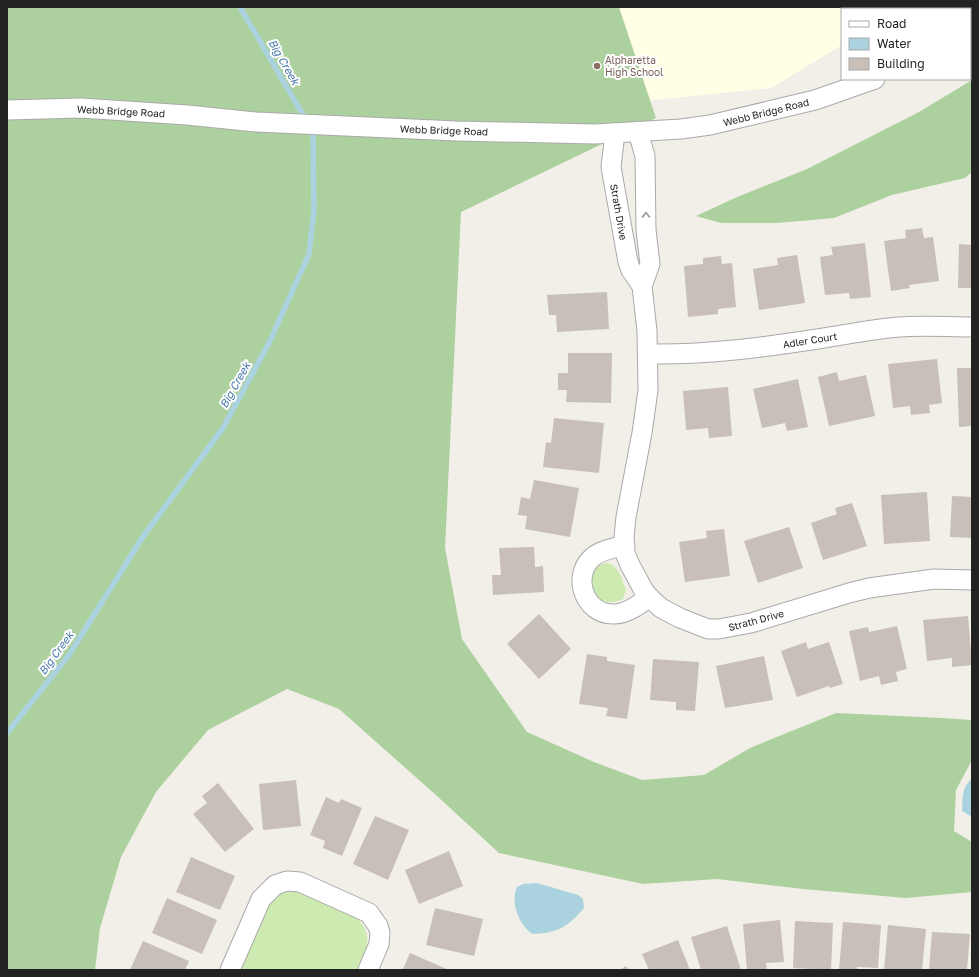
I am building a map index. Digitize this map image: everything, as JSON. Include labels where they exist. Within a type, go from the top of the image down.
[{"type":"street","name":"Webb Bridge Road","points":[[7,110],[81,108],[188,115],[256,122],[526,134],[615,133],[710,125],[815,100],[872,80]]},
{"type":"street","name":"Strath Drive","points":[[638,132],[645,156],[647,237],[650,264],[642,286]]},
{"type":"street","name":"Strath Drive","points":[[615,133],[611,166],[624,241],[631,270],[642,286],[648,331],[648,390],[642,433],[626,517],[624,537],[625,552],[644,591],[661,608],[680,618],[708,629],[719,629],[751,623],[869,588],[934,579],[972,580]]},
{"type":"street","points":[[624,241],[647,237]]},
{"type":"street","name":"Adler Court","points":[[649,354],[683,355],[711,353],[901,327],[972,327]]},
{"type":"street","points":[[625,545],[607,550],[594,556],[586,563],[582,572],[581,581],[582,590],[586,599],[592,606],[599,610],[614,614],[630,610],[649,597]]},
{"type":"street","points":[[230,970],[262,899],[275,885],[287,881],[300,882],[369,913],[378,926],[380,933],[379,944],[368,970]]},
{"type":"shaded area","name":"Alpharetta High School","points":[[374,7],[904,7],[841,8],[841,46],[771,88],[400,126]]},
{"type":"green space","points":[[7,7],[619,7],[656,118],[461,212],[445,548],[462,639],[527,732],[594,762],[642,780],[704,775],[750,748],[836,713],[972,720],[972,760],[956,790],[954,831],[972,842],[972,892],[906,898],[803,889],[717,879],[643,884],[499,853],[339,709],[287,689],[208,730],[156,792],[121,857],[100,928],[95,970],[7,970]]},
{"type":"green space","points":[[972,80],[972,172],[965,178],[892,195],[834,218],[777,223],[721,223],[696,216],[737,197],[807,169],[919,112]]},
{"type":"green space","points":[[607,563],[611,564],[617,570],[621,578],[626,590],[623,599],[612,602],[603,601],[596,596],[592,588],[591,580],[593,573],[599,566]]},
{"type":"green space","points":[[290,891],[299,891],[354,915],[364,928],[367,935],[367,948],[359,970],[241,970],[268,907],[278,895]]},
{"type":"water","points":[[972,778],[972,817],[962,811],[964,790]]},
{"type":"water","points":[[537,883],[578,895],[583,899],[584,908],[567,925],[555,931],[532,934],[523,925],[517,913],[515,906],[515,893],[517,887],[523,884]]},
{"type":"building","points":[[922,228],[924,238],[933,237],[939,281],[909,285],[910,288],[891,291],[884,241],[906,238],[905,230]]},
{"type":"building","points":[[865,243],[871,297],[850,299],[849,293],[825,295],[820,257],[833,255],[831,247]]},
{"type":"building","points":[[959,244],[972,245],[972,288],[958,288]]},
{"type":"building","points":[[797,255],[805,303],[759,310],[753,269],[778,265],[777,258]]},
{"type":"building","points":[[721,256],[722,264],[732,263],[736,307],[718,309],[718,314],[688,317],[684,266],[703,264],[703,258]]},
{"type":"building","points":[[607,292],[609,329],[557,332],[556,315],[549,315],[547,295]]},
{"type":"building","points":[[568,353],[612,353],[611,403],[566,402],[567,390],[558,390],[558,373],[568,373]]},
{"type":"building","points":[[937,359],[942,403],[929,405],[930,413],[911,415],[910,406],[893,408],[888,364]]},
{"type":"building","points":[[957,368],[972,368],[972,426],[959,427]]},
{"type":"building","points":[[837,372],[839,381],[866,375],[875,416],[829,426],[818,377]]},
{"type":"building","points":[[798,379],[808,427],[787,431],[785,423],[762,428],[753,389]]},
{"type":"building","points":[[728,387],[732,436],[709,438],[708,428],[686,430],[683,391]]},
{"type":"building","points":[[554,418],[604,423],[599,473],[543,467],[546,442],[551,443]]},
{"type":"building","points":[[534,480],[579,488],[570,537],[525,529],[527,516],[518,515],[521,497],[530,499]]},
{"type":"building","points":[[927,492],[930,541],[884,544],[881,495]]},
{"type":"building","points":[[952,496],[972,497],[972,538],[950,537]]},
{"type":"building","points":[[852,503],[867,546],[823,560],[811,523],[837,514],[835,508]]},
{"type":"building","points":[[789,527],[803,568],[758,583],[744,541]]},
{"type":"building","points":[[724,529],[730,576],[685,582],[679,542],[707,538],[706,531]]},
{"type":"building","points":[[534,547],[535,567],[543,566],[544,592],[493,595],[492,575],[501,575],[499,548]]},
{"type":"building","points":[[539,614],[571,649],[539,679],[507,644]]},
{"type":"building","points":[[968,616],[972,665],[952,667],[952,658],[927,661],[923,620]]},
{"type":"building","points":[[897,626],[907,669],[896,672],[898,681],[881,685],[879,676],[860,681],[849,631],[868,627],[869,632]]},
{"type":"building","points":[[806,642],[808,649],[829,642],[843,684],[830,688],[829,686],[797,697],[781,651]]},
{"type":"building","points":[[587,654],[607,657],[607,661],[635,665],[627,719],[606,716],[608,708],[579,704]]},
{"type":"building","points":[[764,656],[773,700],[725,708],[716,666]]},
{"type":"building","points":[[653,659],[699,662],[695,711],[676,710],[676,702],[650,700]]},
{"type":"building","points":[[296,780],[301,826],[263,830],[259,784]]},
{"type":"building","points":[[218,783],[254,829],[225,852],[193,814],[207,803],[202,796]]},
{"type":"building","points":[[326,797],[339,803],[341,799],[362,808],[342,856],[323,848],[325,841],[310,835]]},
{"type":"building","points":[[375,816],[409,830],[388,880],[353,864]]},
{"type":"building","points":[[449,851],[463,886],[419,904],[405,870]]},
{"type":"building","points":[[191,857],[235,876],[220,910],[176,892]]},
{"type":"building","points":[[167,898],[217,920],[202,954],[152,933]]},
{"type":"building","points":[[435,908],[483,919],[474,956],[426,945]]},
{"type":"building","points":[[780,920],[784,962],[766,963],[767,970],[747,970],[743,924]]},
{"type":"building","points":[[795,921],[833,923],[831,970],[793,968]]},
{"type":"building","points":[[843,922],[881,925],[878,968],[857,967],[857,970],[839,970]]},
{"type":"building","points":[[888,925],[926,929],[922,970],[884,970]]},
{"type":"building","points":[[727,926],[741,970],[701,970],[691,937]]},
{"type":"building","points":[[932,932],[970,934],[967,970],[929,970]]},
{"type":"building","points":[[678,940],[690,970],[649,970],[642,954]]},
{"type":"building","points":[[143,941],[189,961],[185,970],[130,970]]},
{"type":"building","points":[[410,953],[449,970],[404,970],[403,969]]},
{"type":"building","points":[[626,966],[629,970],[620,970]]},
{"type":"waterway","name":"Big Creek","points":[[240,7],[306,120]]},
{"type":"waterway","name":"Big Creek","points":[[7,733],[69,655],[142,538],[223,428],[270,341],[309,254],[314,210],[313,131],[311,127]]},
{"type":"place","name":"Alpharetta High School","points":[[597,66]]}]
